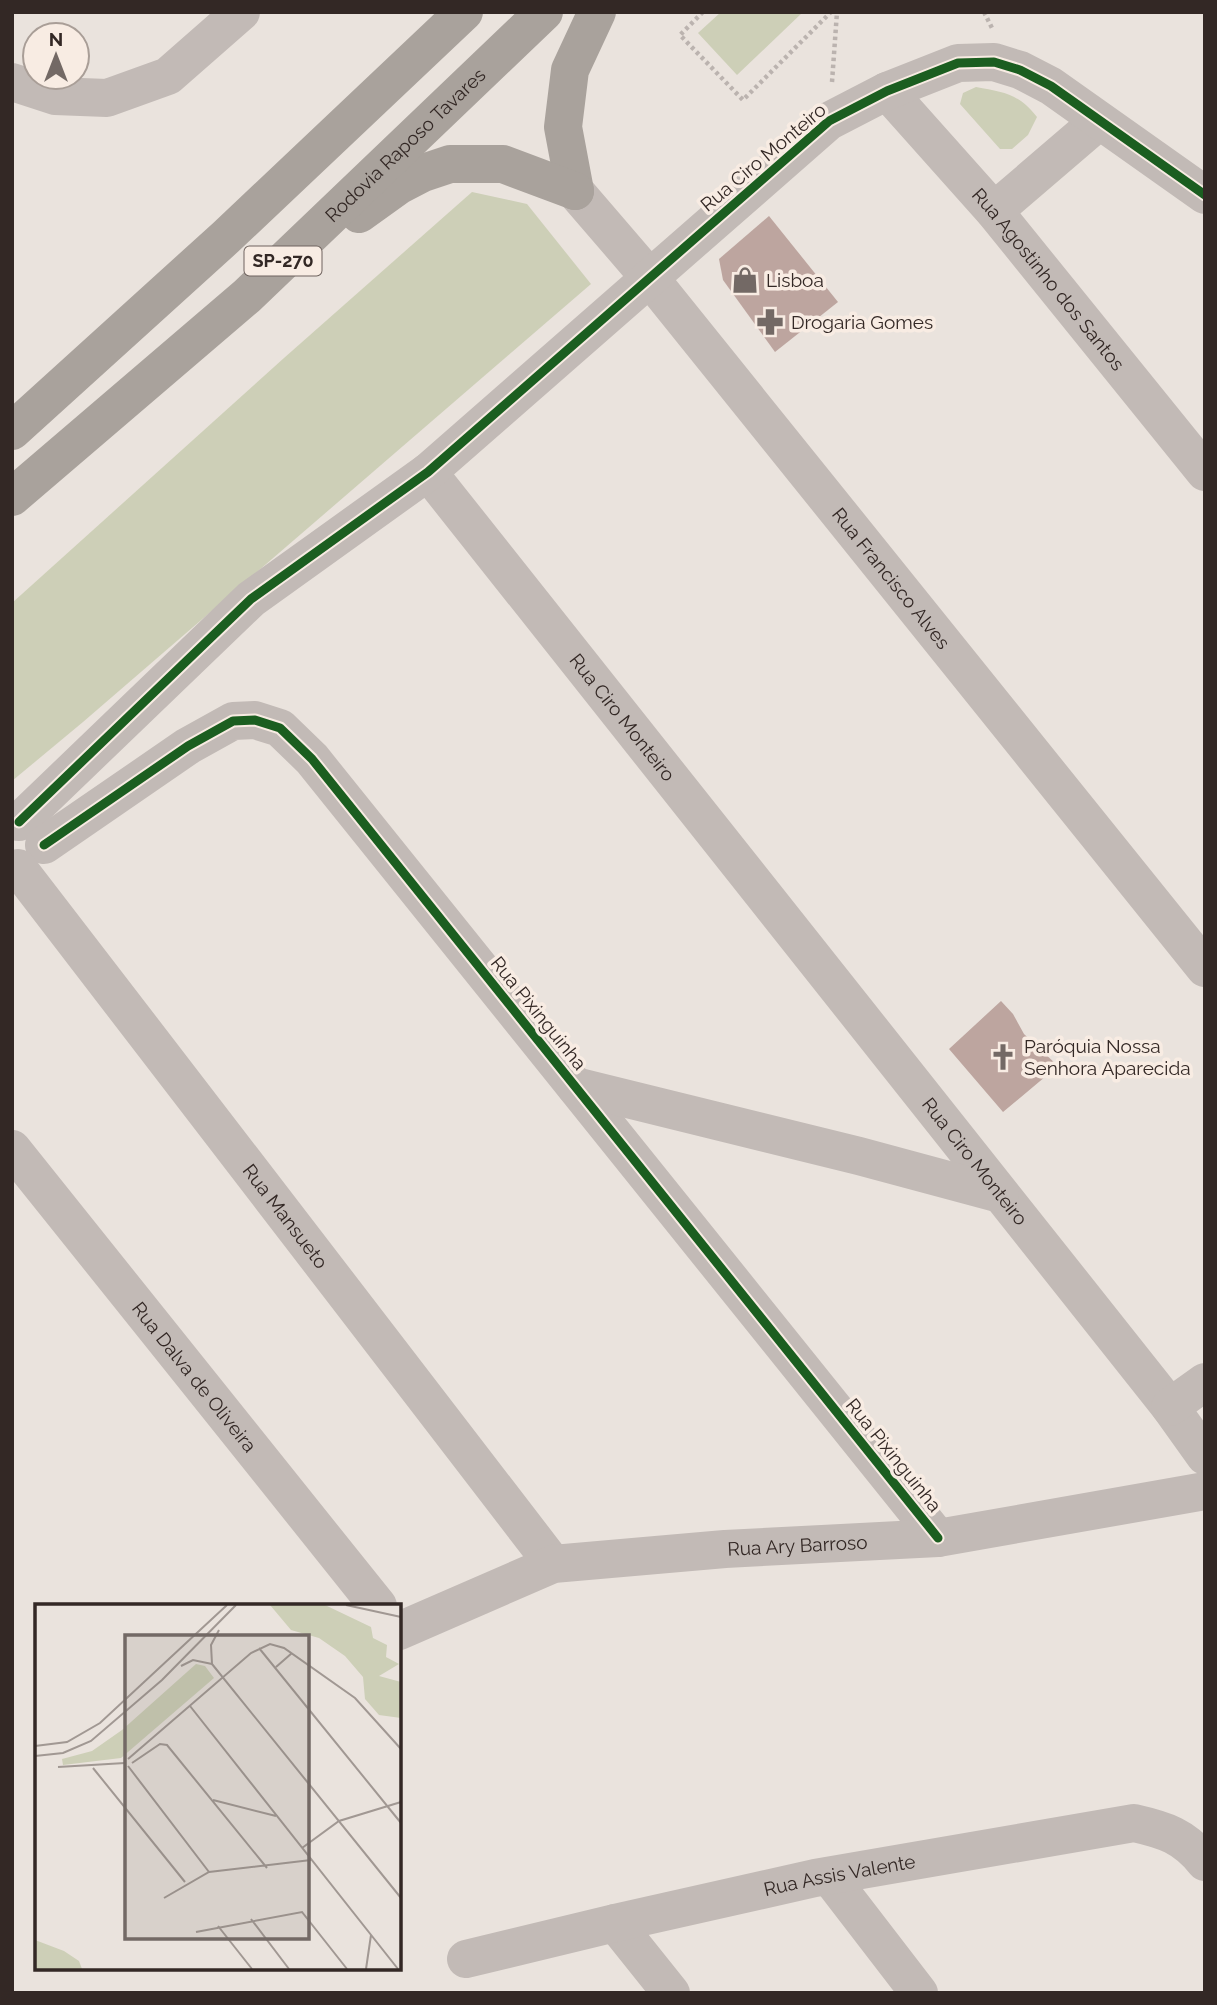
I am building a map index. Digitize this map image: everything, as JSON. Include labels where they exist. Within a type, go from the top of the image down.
[{"type":"highway","name":"SP-270","points":[[12,431],[226,237],[464,12]]},
{"type":"highway","name":"Rodovia Raposo Tavares","points":[[12,497],[247,296],[544,12]]},
{"type":"highway","points":[[575,191],[563,127],[570,70],[597,12]]},
{"type":"highway","points":[[247,296],[398,186],[423,173],[450,164],[503,164],[575,191]]},
{"type":"street","points":[[12,82],[55,96],[107,97],[169,76],[241,12]]},
{"type":"street","name":"Rua Ciro Monteiro","points":[[1205,195],[1051,86],[1020,70],[994,62],[958,63],[887,91],[829,121],[428,472],[1170,1407],[1205,1455]]},
{"type":"street","name":"Rua Agostinho dos Santos","points":[[887,91],[994,211],[1205,472]]},
{"type":"street","points":[[994,211],[1099,121]]},
{"type":"street","name":"Rua Francisco Alves","points":[[575,191],[649,277],[1205,968]]},
{"type":"street","points":[[21,845],[251,600],[428,472]]},
{"type":"street","name":"Rua Pixinguinha","points":[[21,845],[233,721],[255,720],[280,728],[312,759],[938,1538]]},
{"type":"street","name":"Rua Mansueto","points":[[21,845],[553,1564]]},
{"type":"street","points":[[575,1086],[859,1156],[1000,1194]]},
{"type":"street","name":"Rua Dalva de Oliveira","points":[[12,1149],[376,1604]]},
{"type":"street","points":[[1170,1407],[1205,1381]]},
{"type":"street","name":"Rua Ary Barroso","points":[[401,1630],[553,1564],[724,1549],[938,1538],[1205,1491]]},
{"type":"street","name":"Rua Assis Valente","points":[[466,1959],[829,1876],[1134,1823],[1166,1830],[1195,1850],[1205,1862]]},
{"type":"street","points":[[829,1876],[919,1993]]},
{"type":"street","points":[[615,1923],[671,1993]]},
{"type":"path","points":[[703,12],[680,35],[743,100],[831,12]]},
{"type":"path","points":[[829,121],[837,12]]},
{"type":"green space","points":[[721,12],[803,12],[737,75],[698,33]]},
{"type":"green space","points":[[976,87],[1010,95],[1024,103],[1037,117],[1028,135],[1012,149],[1000,149],[960,104],[963,93]]},
{"type":"green space","points":[[472,192],[527,204],[591,284],[12,781],[12,603]]},
{"type":"building","points":[[769,216],[838,302],[775,352],[723,280],[719,259]]},
{"type":"building","name":"Paróquia Nossa Senhora Aparecida","points":[[1001,1001],[1013,1014],[1024,1034],[1058,1066],[1003,1112],[949,1049]]},
{"type":"cycle path","points":[[19,822],[251,599],[428,472],[829,121],[887,91],[958,63],[994,62],[1020,70],[1051,86],[1205,195]]},
{"type":"cycle path","points":[[44,845],[188,746],[233,721],[255,720],[280,728],[312,759],[938,1538]]},
{"type":"place","name":"Lisboa","points":[[745,280]]},
{"type":"place","name":"Drogaria Gomes","points":[[770,322]]},
{"type":"place","name":"Paróquia Nossa Senhora Aparecida","points":[[1003,1057]]}]
